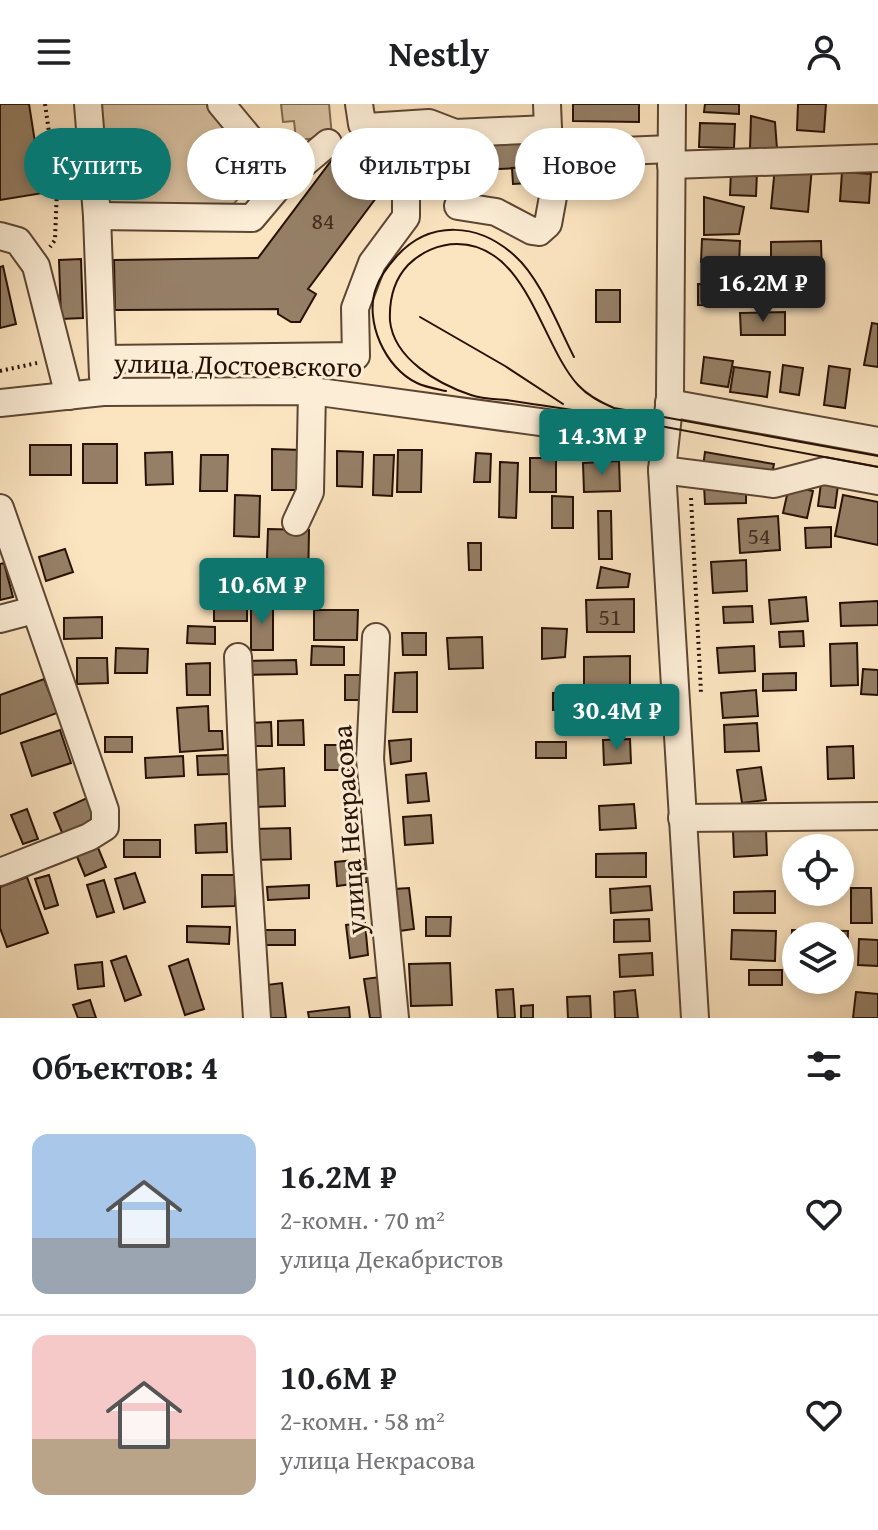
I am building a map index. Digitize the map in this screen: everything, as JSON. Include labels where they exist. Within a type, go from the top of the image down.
[{"type":"street","points":[[88,104],[97,216],[103,392]]},
{"type":"street","points":[[221,104],[241,128]]},
{"type":"street","points":[[359,104],[362,124],[367,127],[429,123],[455,133],[515,137]]},
{"type":"street","points":[[672,104],[669,403],[664,439],[675,471],[682,818],[695,1018]]},
{"type":"street","points":[[315,154],[328,143]]},
{"type":"street","points":[[645,153],[671,157],[878,158]]},
{"type":"street","points":[[97,216],[252,218],[267,200]]},
{"type":"street","points":[[103,359],[356,356],[355,308],[372,263],[406,217],[406,200]]},
{"type":"street","points":[[458,206],[496,212],[539,232],[548,224],[548,200]]},
{"type":"street","points":[[0,236],[18,241],[36,266],[69,396]]},
{"type":"street","points":[[296,522],[310,492],[312,391]]},
{"type":"street","name":"улица Достоевского","points":[[0,403],[103,392],[312,391],[664,439]]},
{"type":"street","points":[[669,403],[878,441]]},
{"type":"street","points":[[675,471],[774,484],[824,471],[878,481]]},
{"type":"street","points":[[0,508],[105,810],[105,827],[89,837],[0,872]]},
{"type":"street","points":[[0,619],[34,610]]},
{"type":"street","name":"улица Некрасова","points":[[376,637],[370,759],[395,1018]]},
{"type":"street","points":[[238,657],[257,1018]]},
{"type":"street","points":[[682,818],[878,816]]},
{"type":"path","points":[[36,266],[55,240],[57,188],[45,104]]},
{"type":"path","points":[[0,371],[59,359]]},
{"type":"path","points":[[675,471],[694,522],[702,706]]},
{"type":"shaded area","points":[[95,104],[213,104],[234,128],[187,128],[187,200],[237,200],[229,209],[109,209],[108,200],[171,200],[171,128],[98,128]]},
{"type":"shaded area","points":[[281,104],[329,104],[331,137],[315,138],[315,128],[295,128],[294,121],[283,122]]},
{"type":"building","points":[[0,104],[29,104],[33,128],[24,128],[24,196],[0,200]]},
{"type":"building","points":[[573,104],[639,104],[639,122],[573,121]]},
{"type":"building","points":[[705,104],[739,104],[739,114],[704,112]]},
{"type":"building","points":[[798,104],[826,104],[824,132],[797,130]]},
{"type":"building","points":[[751,116],[775,122],[777,149],[750,149]]},
{"type":"building","points":[[700,123],[735,124],[734,148],[699,147]]},
{"type":"building","points":[[515,142],[515,168],[499,169],[499,143]]},
{"type":"building","points":[[331,161],[331,200],[375,200],[308,289],[316,294],[300,322],[291,322],[278,314],[278,309],[115,310],[114,260],[258,258],[302,200],[315,200],[315,182]]},
{"type":"building","points":[[775,167],[812,167],[808,212],[771,208]]},
{"type":"building","points":[[512,168],[515,168],[515,184],[513,184]]},
{"type":"building","points":[[731,171],[757,172],[756,196],[730,195]]},
{"type":"building","points":[[842,172],[871,174],[869,203],[840,201]]},
{"type":"building","points":[[704,197],[744,207],[739,234],[704,235]]},
{"type":"building","points":[[702,239],[740,241],[739,264],[701,262]]},
{"type":"building","points":[[821,241],[822,276],[771,276],[771,242]]},
{"type":"building","points":[[81,259],[83,318],[61,319],[59,260]]},
{"type":"building","points":[[3,266],[16,324],[0,328],[0,267]]},
{"type":"building","points":[[698,284],[734,285],[733,306],[698,305]]},
{"type":"building","points":[[596,290],[620,290],[620,322],[596,322]]},
{"type":"building","points":[[785,312],[785,335],[741,335],[740,313]]},
{"type":"building","points":[[872,323],[878,324],[878,367],[864,365]]},
{"type":"building","points":[[704,357],[733,361],[728,387],[701,383]]},
{"type":"building","points":[[783,365],[803,368],[799,395],[780,392]]},
{"type":"building","points":[[829,366],[850,369],[845,408],[824,405]]},
{"type":"building","points":[[734,367],[770,372],[767,397],[730,392]]},
{"type":"building","points":[[83,444],[117,444],[117,483],[83,483]]},
{"type":"building","points":[[30,445],[71,445],[71,475],[30,475]]},
{"type":"building","points":[[272,449],[302,450],[302,490],[272,490]]},
{"type":"building","points":[[398,450],[422,450],[421,492],[397,492]]},
{"type":"building","points":[[337,451],[363,452],[362,487],[337,486]]},
{"type":"building","points":[[172,452],[173,484],[146,485],[145,453]]},
{"type":"building","points":[[705,452],[774,464],[771,479],[703,467]]},
{"type":"building","points":[[476,453],[491,454],[490,482],[474,482]]},
{"type":"building","points":[[201,455],[228,455],[227,491],[200,491]]},
{"type":"building","points":[[374,455],[394,455],[392,496],[373,495]]},
{"type":"building","points":[[530,458],[556,458],[556,492],[530,492]]},
{"type":"building","points":[[619,461],[620,491],[584,492],[583,463]]},
{"type":"building","points":[[500,462],[518,463],[516,518],[499,517]]},
{"type":"building","points":[[821,483],[838,485],[835,508],[818,506]]},
{"type":"building","points":[[746,484],[746,503],[705,504],[704,485]]},
{"type":"building","points":[[789,486],[813,491],[807,518],[783,513]]},
{"type":"building","points":[[235,495],[260,496],[259,537],[234,536]]},
{"type":"building","points":[[843,495],[878,502],[878,545],[835,536]]},
{"type":"building","points":[[552,496],[573,497],[573,528],[552,528]]},
{"type":"building","points":[[598,511],[611,511],[612,559],[599,559]]},
{"type":"building","points":[[778,516],[780,550],[740,553],[738,519]]},
{"type":"building","points":[[831,527],[831,547],[806,548],[805,528]]},
{"type":"building","points":[[268,529],[309,530],[308,587],[266,586]]},
{"type":"building","points":[[468,543],[481,543],[481,570],[469,570]]},
{"type":"building","points":[[65,549],[73,572],[46,581],[39,557]]},
{"type":"building","points":[[215,560],[261,560],[261,585],[215,584]]},
{"type":"building","points":[[746,560],[747,591],[713,593],[711,562]]},
{"type":"building","points":[[4,563],[13,597],[0,600],[0,564]]},
{"type":"building","points":[[601,567],[630,574],[628,587],[597,588]]},
{"type":"building","points":[[806,597],[808,621],[771,624],[769,600]]},
{"type":"building","points":[[634,599],[634,632],[587,632],[586,600]]},
{"type":"building","points":[[878,601],[878,625],[841,626],[840,603]]},
{"type":"building","points":[[251,602],[273,603],[273,650],[251,650]]},
{"type":"building","points":[[214,603],[247,603],[247,621],[214,621]]},
{"type":"building","points":[[752,606],[753,622],[724,623],[723,607]]},
{"type":"building","points":[[314,610],[358,610],[357,640],[314,640]]},
{"type":"building","points":[[102,617],[102,638],[64,639],[64,618]]},
{"type":"building","points":[[188,626],[215,627],[215,644],[187,643]]},
{"type":"building","points":[[542,628],[567,629],[565,657],[542,659]]},
{"type":"building","points":[[803,631],[804,646],[780,647],[779,632]]},
{"type":"building","points":[[402,633],[426,633],[426,655],[403,655]]},
{"type":"building","points":[[482,637],[483,668],[449,669],[447,638]]},
{"type":"building","points":[[857,643],[858,685],[831,686],[830,644]]},
{"type":"building","points":[[312,646],[344,647],[344,665],[311,665]]},
{"type":"building","points":[[754,646],[755,671],[719,673],[717,648]]},
{"type":"building","points":[[116,648],[148,649],[147,673],[115,673]]},
{"type":"building","points":[[630,656],[630,687],[584,688],[584,657]]},
{"type":"building","points":[[77,658],[107,658],[108,683],[77,684]]},
{"type":"building","points":[[296,660],[297,674],[246,675],[246,661]]},
{"type":"building","points":[[210,663],[210,695],[187,695],[186,664]]},
{"type":"building","points":[[863,669],[878,670],[878,695],[861,694]]},
{"type":"building","points":[[417,672],[417,712],[393,712],[395,673]]},
{"type":"building","points":[[796,673],[796,690],[763,691],[763,674]]},
{"type":"building","points":[[345,675],[366,675],[366,700],[345,700]]},
{"type":"building","points":[[44,679],[57,713],[0,734],[0,695]]},
{"type":"building","points":[[756,690],[758,716],[723,718],[721,693]]},
{"type":"building","points":[[600,691],[601,709],[553,710],[553,693]]},
{"type":"building","points":[[208,706],[209,731],[222,731],[223,749],[180,752],[177,708]]},
{"type":"building","points":[[615,717],[615,731],[586,731],[586,718]]},
{"type":"building","points":[[303,720],[304,745],[278,745],[278,721]]},
{"type":"building","points":[[271,722],[272,746],[246,746],[245,723]]},
{"type":"building","points":[[757,723],[759,751],[725,752],[724,725]]},
{"type":"building","points":[[60,730],[71,763],[32,776],[21,743]]},
{"type":"building","points":[[105,737],[132,737],[132,752],[105,752]]},
{"type":"building","points":[[411,739],[411,761],[391,764],[389,741]]},
{"type":"building","points":[[630,739],[631,763],[604,765],[603,740]]},
{"type":"building","points":[[536,742],[566,742],[566,758],[536,758]]},
{"type":"building","points":[[325,745],[352,745],[352,770],[325,770]]},
{"type":"building","points":[[853,746],[854,778],[828,779],[827,747]]},
{"type":"building","points":[[228,755],[229,774],[198,775],[197,756]]},
{"type":"building","points":[[183,756],[184,776],[146,778],[145,758]]},
{"type":"building","points":[[761,767],[766,800],[742,803],[737,770]]},
{"type":"building","points":[[284,768],[285,806],[255,807],[254,770]]},
{"type":"building","points":[[426,773],[429,801],[408,803],[406,775]]},
{"type":"building","points":[[87,798],[96,820],[63,835],[54,813]]},
{"type":"building","points":[[634,804],[636,828],[600,830],[599,806]]},
{"type":"building","points":[[27,809],[38,839],[23,844],[11,815]]},
{"type":"building","points":[[431,815],[433,843],[405,845],[403,817]]},
{"type":"building","points":[[226,823],[227,852],[196,853],[195,825]]},
{"type":"building","points":[[290,828],[291,859],[255,860],[254,829]]},
{"type":"building","points":[[766,829],[767,855],[734,857],[733,831]]},
{"type":"building","points":[[124,840],[160,840],[160,857],[124,857]]},
{"type":"building","points":[[96,843],[106,867],[85,876],[75,852]]},
{"type":"building","points":[[646,853],[646,877],[596,877],[596,854]]},
{"type":"building","points":[[365,859],[367,882],[337,886],[335,862]]},
{"type":"building","points":[[135,873],[145,902],[124,909],[115,879]]},
{"type":"building","points":[[49,875],[58,905],[45,909],[35,879]]},
{"type":"building","points":[[202,875],[235,875],[235,906],[202,907]]},
{"type":"building","points":[[27,877],[48,933],[7,947],[0,928],[0,887]]},
{"type":"building","points":[[104,880],[114,912],[97,917],[87,885]]},
{"type":"building","points":[[309,885],[309,898],[268,900],[267,887]]},
{"type":"building","points":[[650,886],[652,910],[611,913],[610,889]]},
{"type":"building","points":[[409,888],[414,929],[399,931],[394,889]]},
{"type":"building","points":[[854,888],[871,888],[872,923],[851,922]]},
{"type":"building","points":[[775,891],[775,913],[734,913],[734,892]]},
{"type":"building","points":[[426,917],[451,917],[450,936],[426,936]]},
{"type":"building","points":[[649,919],[650,941],[614,942],[614,920]]},
{"type":"building","points":[[365,923],[368,955],[350,958],[346,925]]},
{"type":"building","points":[[187,926],[230,927],[229,944],[187,942]]},
{"type":"building","points":[[263,930],[295,930],[295,945],[263,945]]},
{"type":"building","points":[[732,930],[776,931],[775,961],[731,959]]},
{"type":"building","points":[[859,939],[878,940],[878,966],[858,965]]},
{"type":"building","points":[[652,953],[653,975],[620,977],[619,955]]},
{"type":"building","points":[[126,956],[141,995],[125,1001],[111,961]]},
{"type":"building","points":[[188,959],[204,1009],[185,1015],[169,966]]},
{"type":"building","points":[[102,962],[104,986],[78,989],[75,965]]},
{"type":"building","points":[[450,963],[452,1005],[411,1006],[409,964]]},
{"type":"building","points":[[749,970],[782,970],[782,985],[749,985]]},
{"type":"building","points":[[380,977],[386,1018],[370,1018],[364,979]]},
{"type":"building","points":[[282,983],[286,1018],[269,1018],[266,985]]},
{"type":"building","points":[[513,989],[515,1018],[498,1018],[496,990]]},
{"type":"building","points":[[635,990],[638,1018],[615,1018],[614,992]]},
{"type":"building","points":[[856,992],[878,994],[878,1018],[853,1018]]},
{"type":"building","points":[[590,996],[591,1018],[568,1018],[567,997]]},
{"type":"building","points":[[90,1000],[96,1018],[78,1018],[73,1005]]},
{"type":"building","points":[[533,1005],[533,1018],[521,1018],[521,1006]]},
{"type":"building","points":[[349,1007],[350,1018],[309,1018],[308,1012]]},
{"type":"tram line","points":[[446,391],[417,383],[395,366],[380,342],[373,315],[376,288],[390,264],[409,245],[439,231],[455,230],[486,237],[515,256],[533,277],[574,357]]},
{"type":"tram line","points":[[878,456],[614,408],[599,401],[582,389],[565,367],[516,278],[500,260],[481,248],[457,244],[431,250],[408,265],[393,291],[390,321],[400,347],[432,377],[471,395],[579,411],[878,467]]},
{"type":"tram line","points":[[420,317],[563,404]]}]
